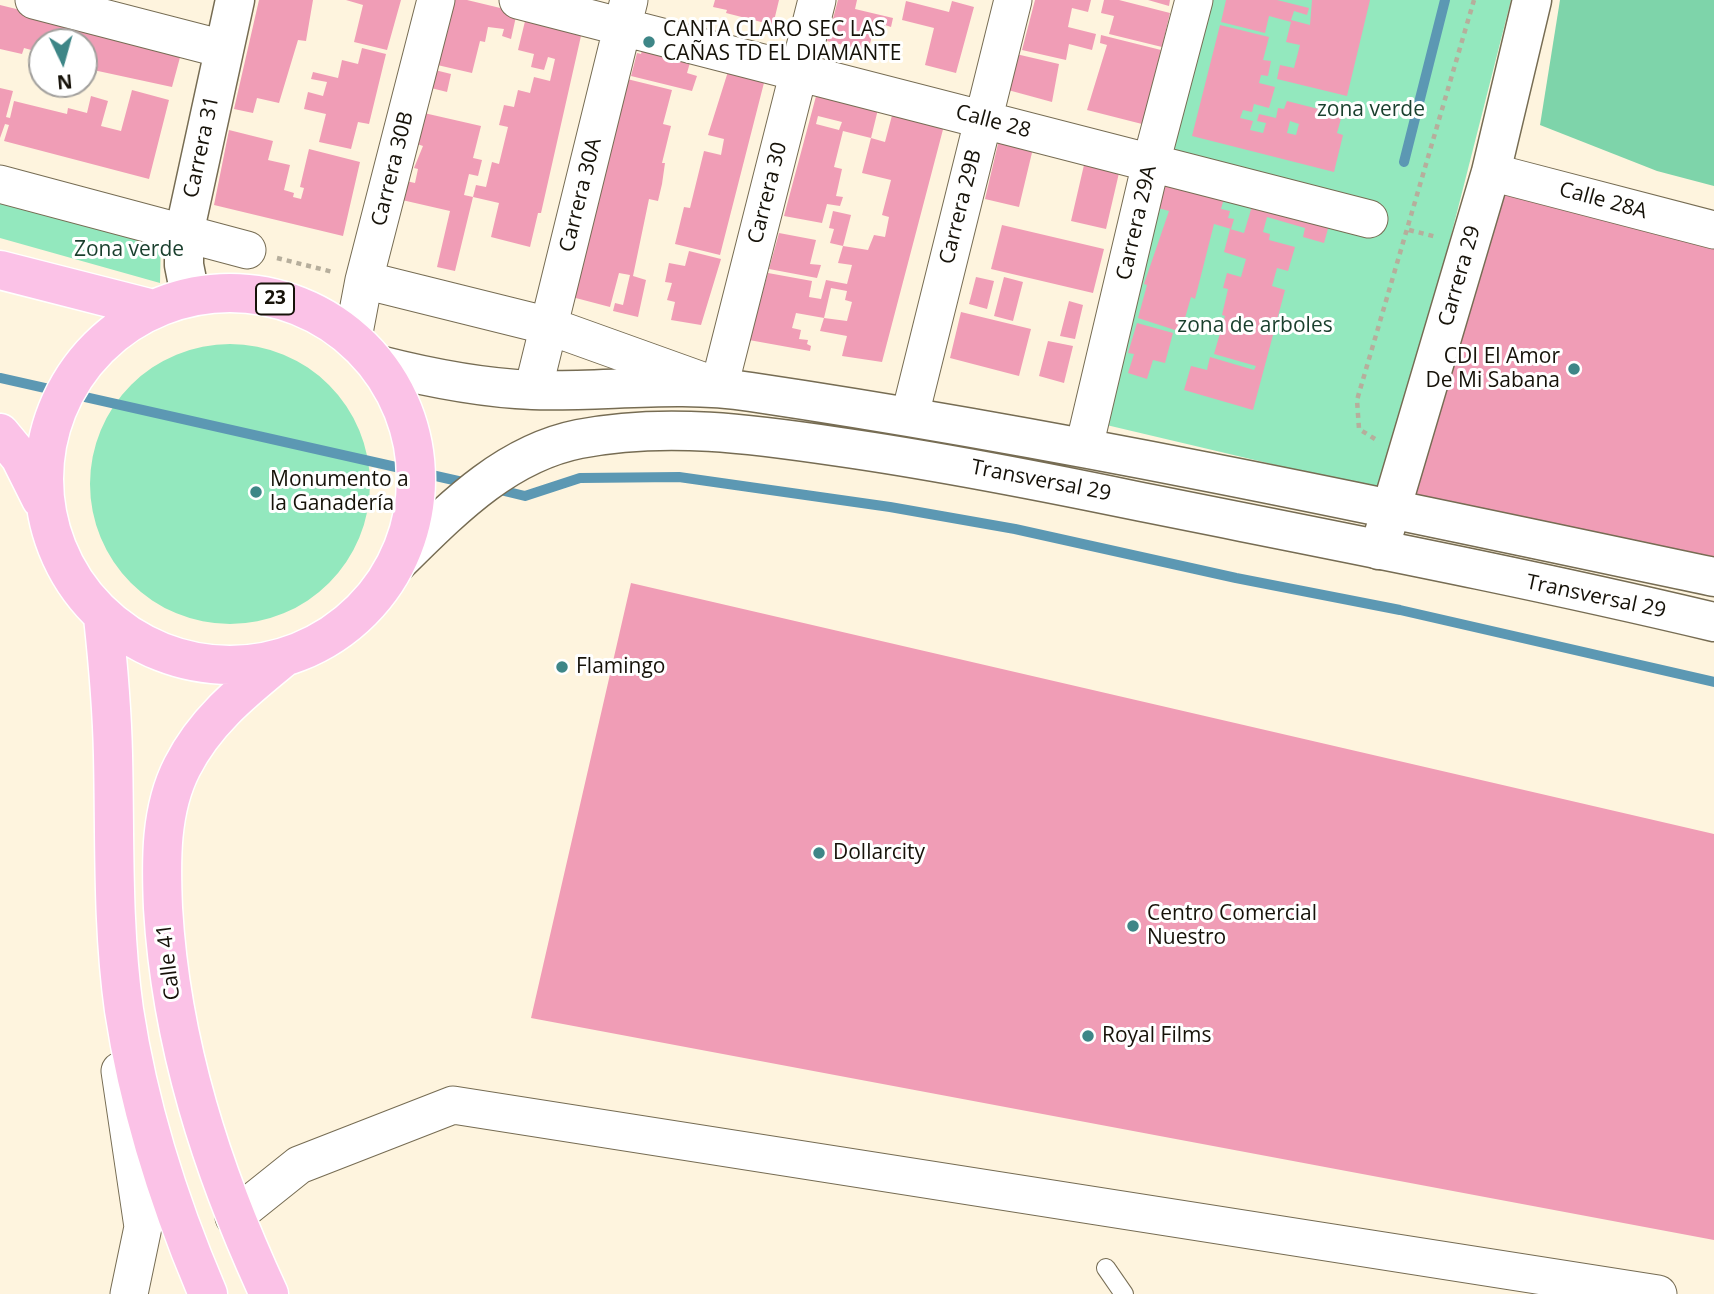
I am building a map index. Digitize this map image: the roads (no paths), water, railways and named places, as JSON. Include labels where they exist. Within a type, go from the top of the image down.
[{"type":"highway","points":[[0,270],[153,309]]},
{"type":"highway","name":"23","points":[[190,295],[264,296],[312,311],[366,352],[404,410],[417,460],[414,512],[398,562],[378,594],[351,621],[319,643],[283,657],[241,664],[188,661],[138,641],[103,617],[81,593],[64,566],[51,536],[44,504],[42,473],[46,442],[60,400],[83,363],[115,331],[153,309],[190,295]]},
{"type":"highway","name":"23","points":[[0,433],[20,457],[44,504]]},
{"type":"highway","points":[[103,617],[113,755],[117,933],[124,1008],[142,1106],[181,1231],[208,1294]]},
{"type":"highway","name":"Calle 41","points":[[269,1294],[234,1217],[202,1123],[178,1034],[164,929],[161,865],[166,814],[181,768],[202,734],[232,700],[283,657]]},
{"type":"main road","name":"Carrera 31","points":[[190,295],[184,265],[184,234],[235,0]]},
{"type":"main road","name":"Carrera 29","points":[[1379,550],[1491,172],[1532,0]]},
{"type":"main road","name":"Transversal 29","points":[[366,352],[453,384],[533,390],[719,387],[910,415],[1084,447],[1714,576]]},
{"type":"main road","name":"Transversal 29","points":[[398,562],[475,490],[519,461],[576,440],[650,431],[740,432],[949,463],[1379,550],[1714,622]]},
{"type":"street","points":[[34,0],[223,49]]},
{"type":"street","name":"Carrera 30B","points":[[366,352],[365,280],[436,0]]},
{"type":"street","name":"Calle 28","points":[[518,0],[626,13],[798,72],[1369,219]]},
{"type":"street","name":"Carrera 30","points":[[719,387],[817,0]]},
{"type":"street","name":"Carrera 29B","points":[[910,415],[1013,0]]},
{"type":"street","name":"Carrera 29A","points":[[1084,447],[1151,163],[1194,0]]},
{"type":"street","name":"Carrera 30A","points":[[533,390],[626,13]]},
{"type":"street","name":"Calle 28A","points":[[1491,172],[1714,230]]},
{"type":"street","points":[[0,184],[247,250]]},
{"type":"street","points":[[365,280],[549,326],[719,387]]},
{"type":"street","points":[[117,933],[107,998],[143,1227],[129,1294]]},
{"type":"street","points":[[234,1217],[299,1165],[453,1105],[1658,1294]]},
{"type":"lane","points":[[1106,1268],[1124,1294]]},
{"type":"waterway","points":[[1404,162],[1445,0]]},
{"type":"waterway","points":[[0,378],[467,483]]},
{"type":"waterway","points":[[496,489],[525,496],[580,478],[679,477],[890,507],[1015,529],[1236,578],[1400,610],[1714,682]]},
{"type":"place","name":"CANTA CLARO SEC LAS CAÑAS TD EL DIAMANTE","points":[[649,42]]},
{"type":"place","name":"CDI El Amor De Mi Sabana","points":[[1574,369]]},
{"type":"place","name":"Monumento a la Ganadería","points":[[256,492]]},
{"type":"place","name":"Flamingo","points":[[562,667]]},
{"type":"place","name":"Dollarcity","points":[[819,853]]},
{"type":"place","name":"Centro Comercial Nuestro","points":[[1133,926]]},
{"type":"place","name":"Royal Films","points":[[1088,1036]]},
{"type":"park label","name":"zona verde","points":[[1371,110]]},
{"type":"park label","name":"Zona verde","points":[[129,250]]},
{"type":"park label","name":"zona de arboles","points":[[1255,326]]}]
